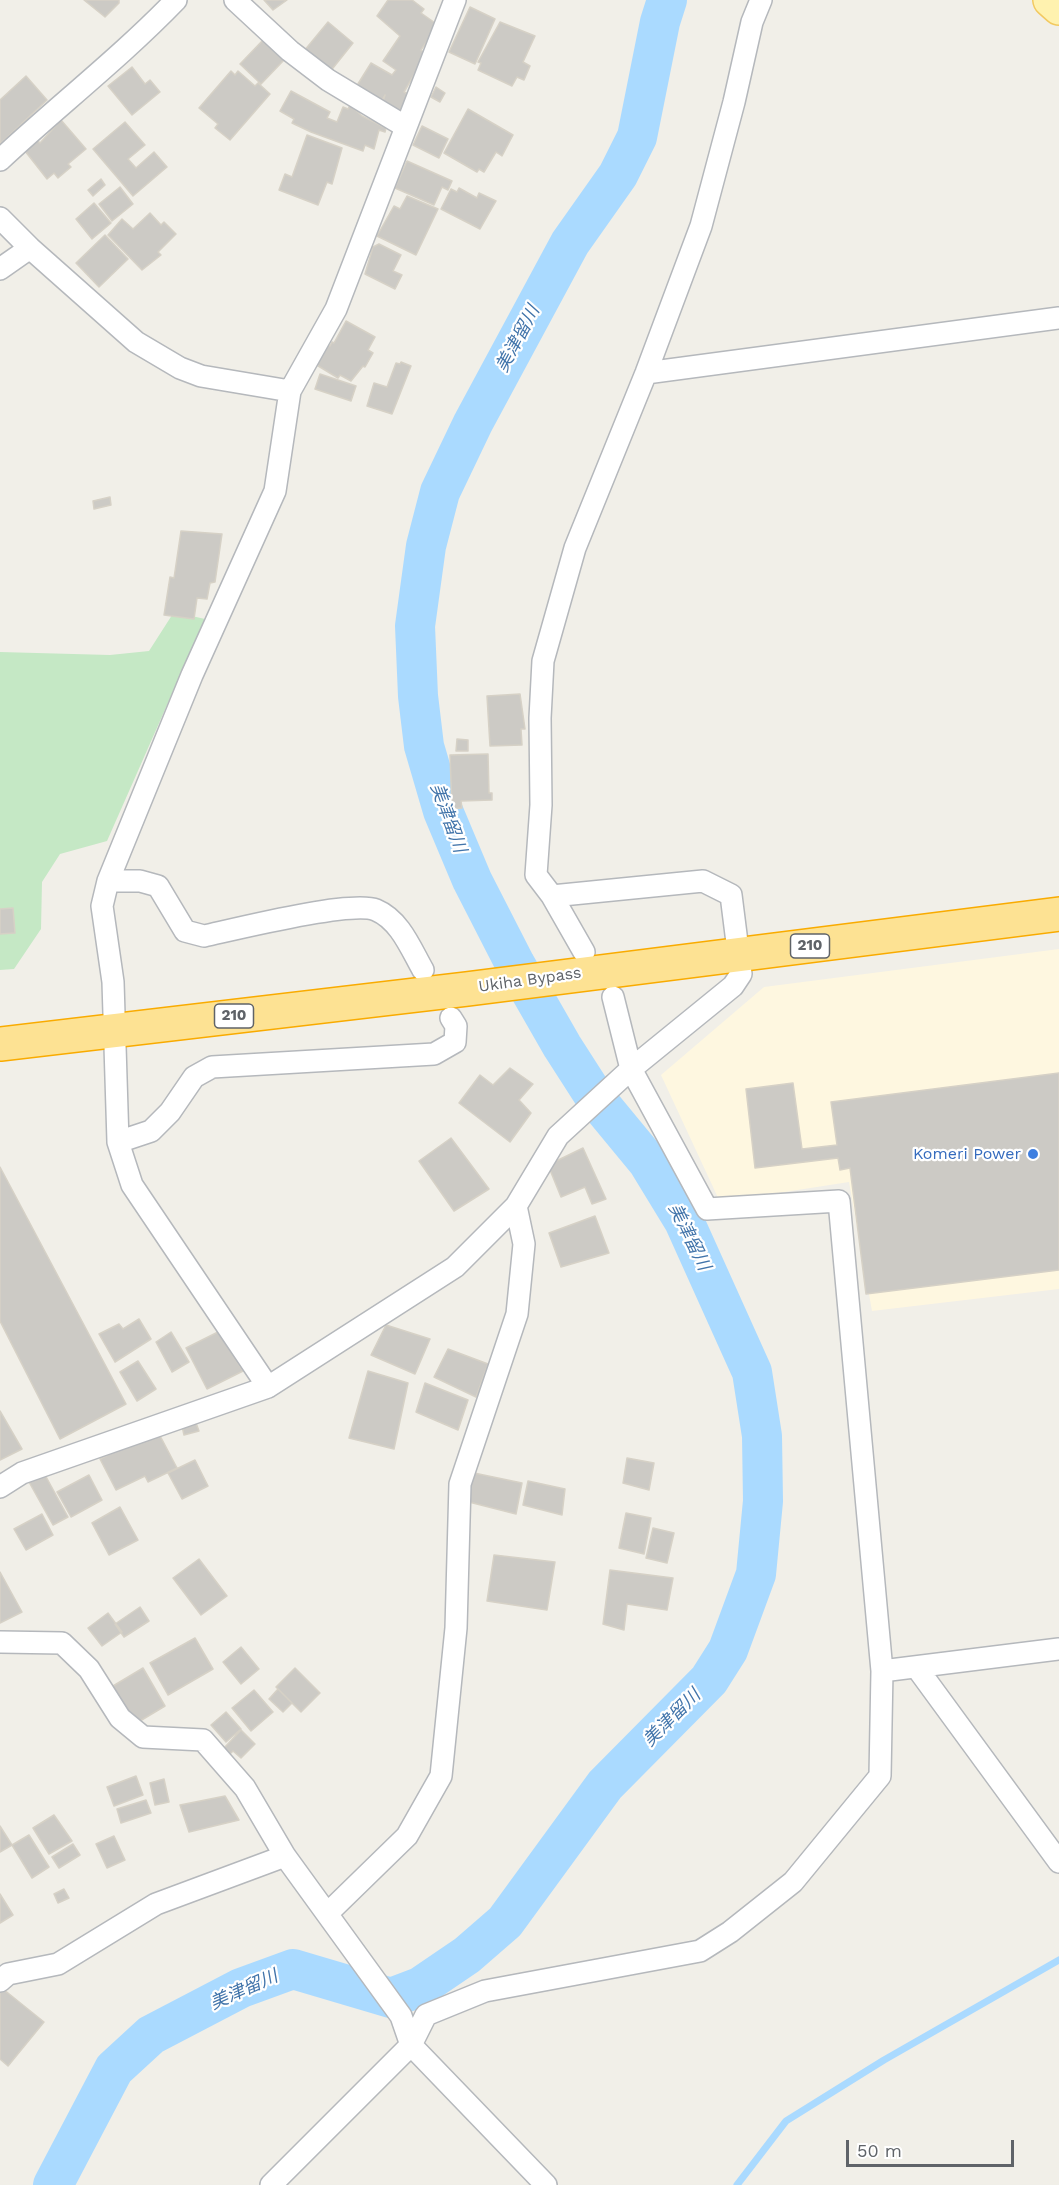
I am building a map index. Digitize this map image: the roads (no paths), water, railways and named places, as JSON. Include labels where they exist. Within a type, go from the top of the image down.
[{"type":"highway","name":"Ukiha Bypass","points":[[0,1044],[467,989],[1059,914]]},
{"type":"main road","points":[[1050,0],[1059,8]]},
{"type":"street","points":[[0,160],[63,101],[129,49],[177,0]]},
{"type":"street","points":[[236,0],[290,51],[328,80],[406,127]]},
{"type":"street","points":[[268,1387],[132,1185],[118,1142],[114,982],[102,906],[108,881],[192,675],[275,491],[290,391],[336,309],[455,0]]},
{"type":"street","points":[[584,952],[552,896],[536,875],[541,805],[540,718],[543,661],[575,548],[646,373],[701,226],[734,102],[752,22],[761,0]]},
{"type":"street","points":[[0,218],[30,248],[136,342],[180,368],[201,376],[290,391]]},
{"type":"street","points":[[0,269],[30,248]]},
{"type":"street","points":[[646,373],[1059,318]]},
{"type":"street","points":[[108,881],[140,881],[158,886],[185,931],[204,936],[346,907],[375,909],[397,924],[423,970]]},
{"type":"street","points":[[0,1487],[22,1473],[268,1387],[455,1267],[516,1206],[558,1136],[631,1069],[733,986],[741,974],[730,895],[703,881],[552,896]]},
{"type":"street","points":[[271,2185],[411,2045],[426,2015],[485,1991],[700,1951],[730,1932],[793,1882],[880,1776],[882,1671],[839,1201],[707,1209],[631,1069],[613,997]]},
{"type":"street","points":[[118,1142],[151,1131],[170,1112],[194,1077],[212,1067],[434,1054],[455,1042],[456,1026],[451,1018]]},
{"type":"street","points":[[328,1913],[407,1836],[441,1776],[456,1628],[460,1484],[517,1314],[524,1244],[516,1206]]},
{"type":"street","points":[[0,1642],[62,1643],[89,1669],[120,1718],[143,1737],[203,1740],[245,1788],[285,1856],[401,2016],[411,2045],[546,2185]]},
{"type":"street","points":[[882,1671],[1059,1649]]},
{"type":"street","points":[[917,1668],[1059,1862]]},
{"type":"street","points":[[0,1982],[8,1974],[58,1964],[156,1904],[285,1856]]},
{"type":"waterway","name":"美津留川","points":[[53,2185],[114,2069],[151,2035],[241,1988],[293,1969],[391,1998],[420,1987],[467,1955],[505,1922],[605,1785],[709,1680],[728,1650],[756,1574],[763,1501],[762,1436],[752,1372],[684,1221],[648,1162],[596,1099],[562,1046],[515,964],[472,880],[443,811],[424,746],[418,696],[415,626],[426,546],[440,492],[473,423],[570,243],[618,175],[637,137],[660,22],[667,0]]},
{"type":"waterway","points":[[737,2185],[786,2121],[884,2060],[1059,1960]]},
{"type":"place","name":"Komeri Power","points":[[1033,1154]]}]
